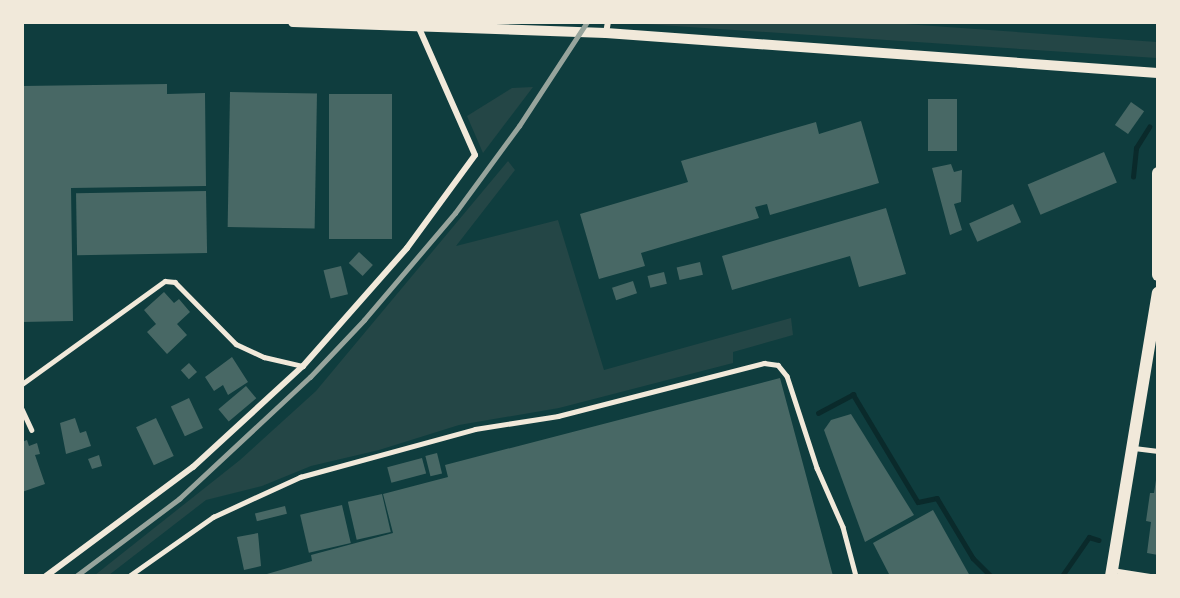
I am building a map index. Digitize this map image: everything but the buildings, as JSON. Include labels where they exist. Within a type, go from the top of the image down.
[{"type":"main road","points":[[1158,173],[1156,234],[1158,275]]},
{"type":"main road","points":[[1112,573],[1158,293]]},
{"type":"street","points":[[293,22],[607,28],[1158,73]]},
{"type":"street","points":[[46,576],[193,467],[303,366],[407,248],[476,155],[418,26]]},
{"type":"lane","points":[[22,384],[165,280],[175,282],[236,344],[264,357],[303,366]]},
{"type":"lane","points":[[129,576],[213,517],[300,477],[475,429],[558,416],[764,363],[778,365],[787,376],[817,468],[843,527],[856,576]]},
{"type":"lane","points":[[22,410],[32,430]]},
{"type":"lane","points":[[1134,448],[1158,450]]},
{"type":"lane","points":[[1112,573],[1150,576]]},
{"type":"shaded area","points":[[630,23],[891,23],[1157,42],[1157,58]]},
{"type":"shaded area","points":[[533,87],[483,153],[467,116],[512,88]]},
{"type":"shaded area","points":[[508,161],[515,170],[456,246],[558,220],[604,370],[791,318],[793,335],[733,352],[733,363],[559,408],[459,425],[379,450],[311,466],[262,486],[206,500],[109,575],[95,575],[240,460],[316,391]]},
{"type":"waterway","points":[[1133,177],[1136,148],[1149,127]]},
{"type":"waterway","points":[[818,413],[853,394],[918,502],[937,498],[973,558],[991,576]]},
{"type":"waterway","points":[[1062,576],[1089,537],[1099,540]]},
{"type":"railway","points":[[76,576],[179,499],[310,377],[364,320],[455,213],[519,126],[587,22]]}]
